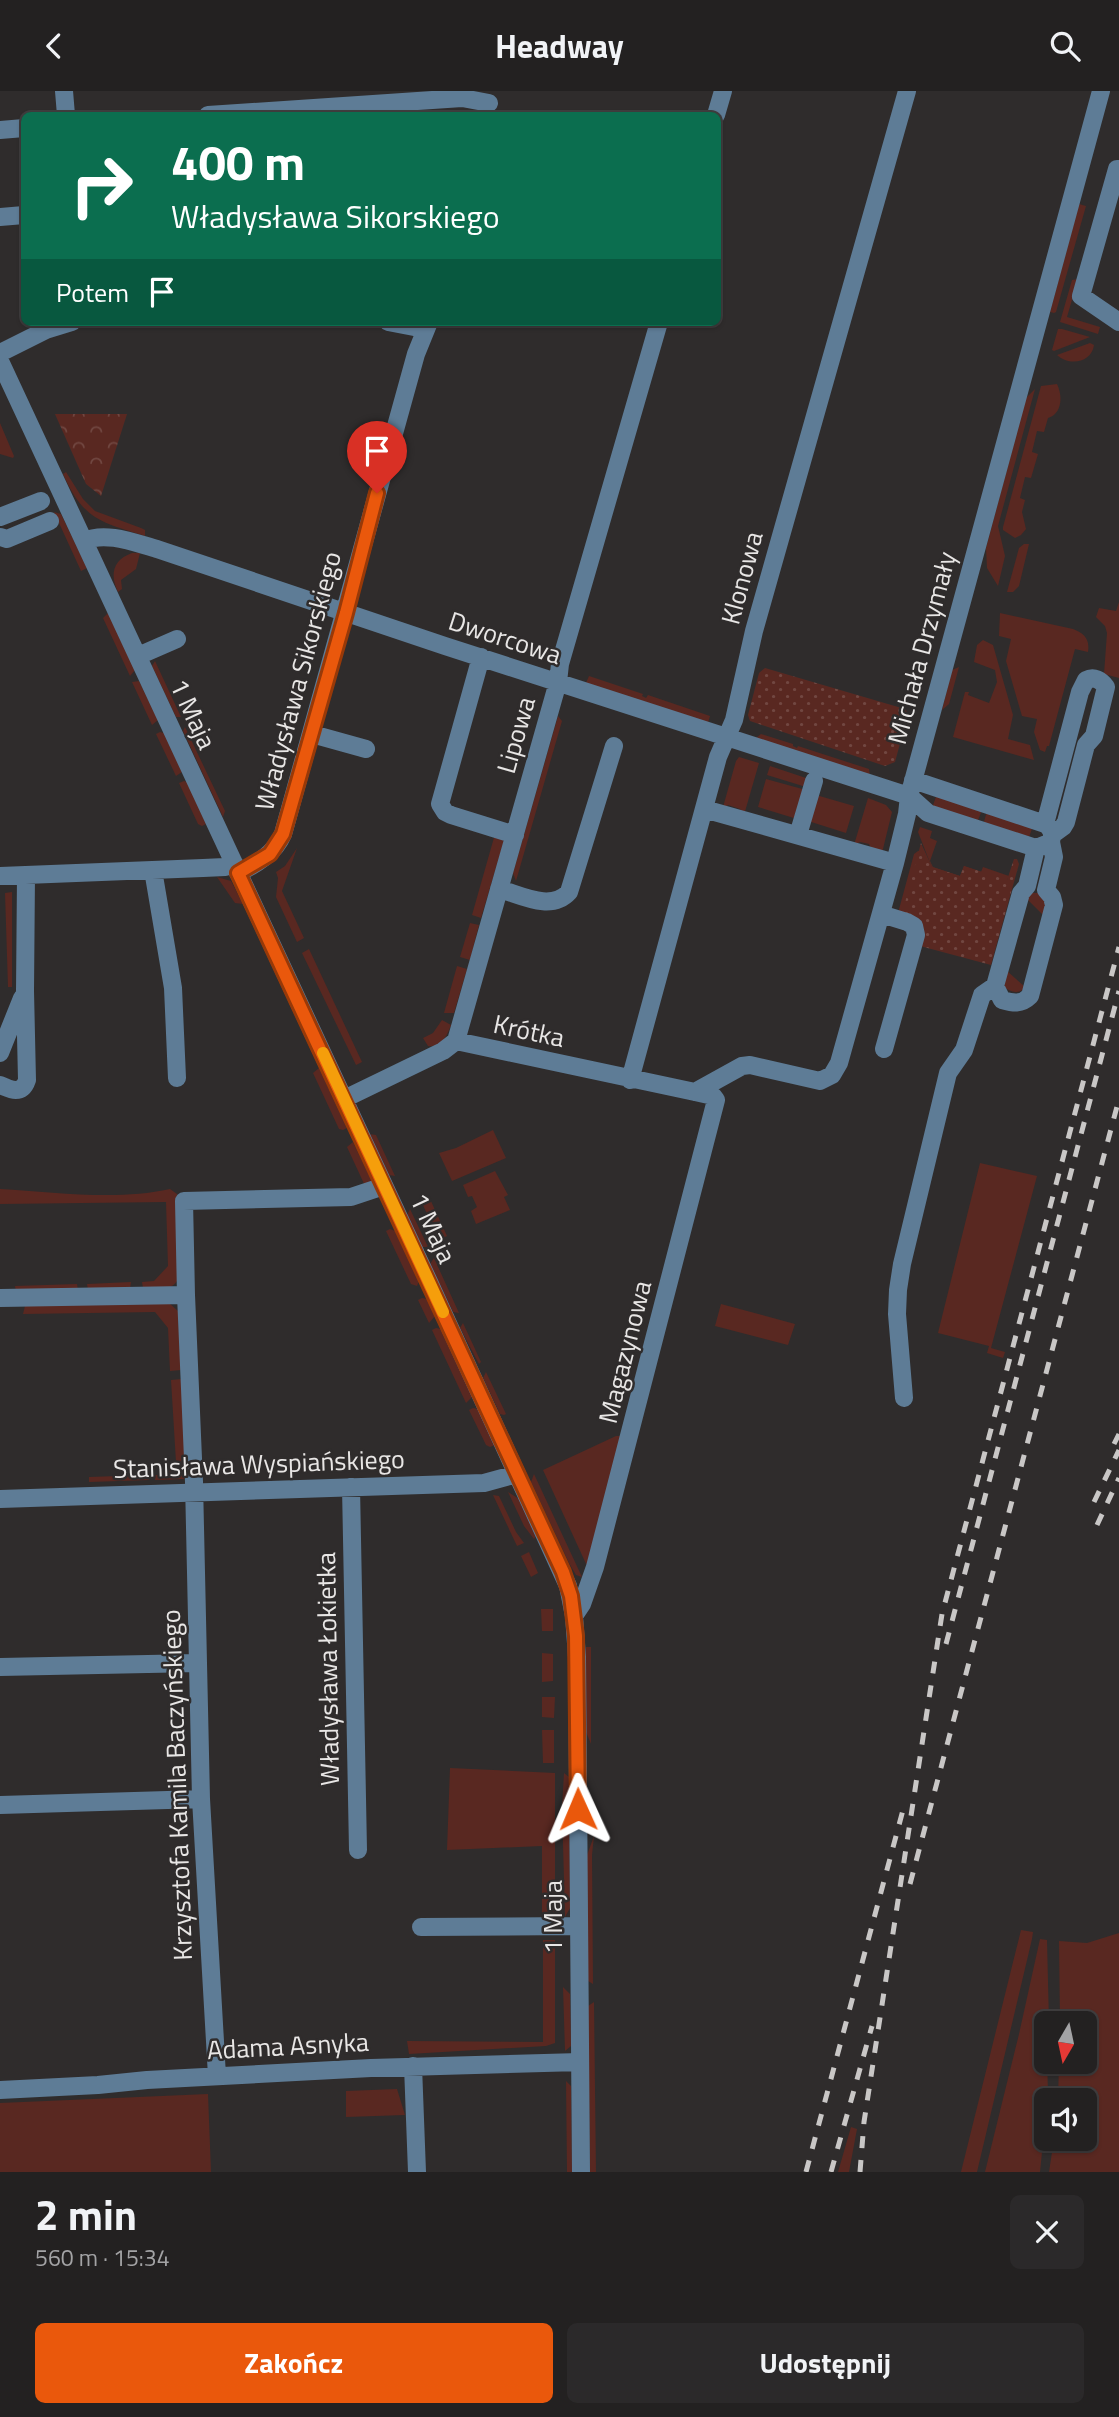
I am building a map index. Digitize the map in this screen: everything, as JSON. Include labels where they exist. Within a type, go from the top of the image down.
[{"type":"street","points":[[64,91],[66,112]]},
{"type":"street","points":[[717,112],[723,91]]},
{"type":"street","name":"Klonowa","points":[[631,1080],[718,757],[728,738],[764,596],[907,91]]},
{"type":"street","name":"Michała Drzymały","points":[[695,1091],[733,1069],[746,1065],[820,1080],[832,1075],[839,1063],[1101,91]]},
{"type":"street","points":[[253,112],[462,98],[489,103]]},
{"type":"street","points":[[0,130],[21,128]]},
{"type":"street","points":[[1118,166],[1081,296],[1119,322]]},
{"type":"street","points":[[0,216],[21,215]]},
{"type":"street","points":[[0,353],[59,326]]},
{"type":"street","name":"Władysława Sikorskiego","points":[[236,868],[270,854],[280,841],[426,326]]},
{"type":"street","name":"Lipowa","points":[[456,1041],[657,326]]},
{"type":"street","name":"1 Maja","points":[[0,361],[5,380],[138,656],[563,1572],[574,1616],[577,1657],[582,2172]]},
{"type":"street","points":[[0,517],[41,501]]},
{"type":"street","points":[[2,540],[50,521]]},
{"type":"street","name":"Dworcowa","points":[[84,541],[92,537],[129,541],[728,738],[911,788],[1046,837]]},
{"type":"street","points":[[138,656],[177,639]]},
{"type":"street","points":[[481,657],[440,804],[446,813],[515,835]]},
{"type":"street","points":[[904,1398],[897,1314],[902,1264],[948,1073],[964,1050],[982,995],[995,986],[1021,893],[1027,885],[1046,837],[1080,692],[1086,680],[1096,679],[1106,687],[1094,736],[1086,745],[1066,822],[1063,827],[1046,837],[928,813],[911,788]]},
{"type":"street","points":[[312,734],[366,749]]},
{"type":"street","points":[[499,889],[550,903],[559,901],[569,892],[614,746]]},
{"type":"street","points":[[798,835],[814,781]]},
{"type":"street","points":[[704,809],[895,863]]},
{"type":"street","points":[[1046,837],[1054,857],[1046,890]]},
{"type":"street","points":[[0,876],[236,868]]},
{"type":"street","points":[[153,870],[173,988],[177,1078]]},
{"type":"street","points":[[0,1085],[15,1091],[20,1090],[27,1082],[26,875]]},
{"type":"street","points":[[995,986],[1002,1000],[1019,1003],[1030,996],[1054,905],[1046,890],[1027,885]]},
{"type":"street","points":[[881,914],[914,926],[916,935],[884,1049]]},
{"type":"street","points":[[0,1053],[25,991]]},
{"type":"street","name":"Krótka","points":[[344,1100],[443,1051],[456,1041],[631,1080],[695,1091],[715,1098]]},
{"type":"street","name":"Magazynowa","points":[[574,1616],[592,1579],[603,1541],[715,1098]]},
{"type":"street","name":"Krzysztofa Kamila Baczyńskiego","points":[[217,2076],[201,1799],[184,1201],[351,1197],[384,1186]]},
{"type":"street","points":[[0,1298],[186,1295]]},
{"type":"street","name":"Stanisława Wyspiańskiego","points":[[0,1499],[487,1483],[517,1473]]},
{"type":"street","name":"Władysława Łokietka","points":[[351,1487],[358,1850]]},
{"type":"street","points":[[0,1667],[197,1663]]},
{"type":"street","points":[[0,1805],[201,1799]]},
{"type":"street","points":[[421,1927],[579,1926]]},
{"type":"street","name":"Adama Asnyka","points":[[0,2090],[413,2066],[580,2062]]},
{"type":"street","points":[[413,2066],[417,2172]]},
{"type":"green space","points":[[1079,204],[1086,206],[1054,313],[1050,312]]},
{"type":"green space","points":[[1078,279],[1067,317],[1100,327],[1098,334],[1060,322],[1072,280]]},
{"type":"green space","points":[[1058,329],[1090,337],[1054,351],[1052,350]]},
{"type":"green space","points":[[1090,343],[1094,345],[1092,351],[1080,361],[1068,361],[1057,355]]},
{"type":"green space","points":[[1057,384],[1060,394],[1059,409],[1048,418],[1044,432],[1037,431],[1032,452],[1038,454],[1031,478],[1025,477],[1020,498],[1025,500],[1022,512],[1026,529],[1015,538],[1003,530],[1003,527],[1041,386]]},
{"type":"green space","points":[[1035,389],[998,526],[1005,556],[998,586],[987,568],[986,548],[1026,398]]},
{"type":"green space","points":[[55,414],[127,414],[101,496],[86,484]]},
{"type":"green space","points":[[0,423],[14,456],[13,458],[0,454]]},
{"type":"green space","points":[[66,472],[83,499],[95,511],[145,530],[145,536],[116,527],[86,510],[70,489],[63,474]]},
{"type":"green space","points":[[54,512],[61,514],[87,568],[81,571]]},
{"type":"green space","points":[[1029,544],[1019,586],[1013,592],[1007,592],[1019,548]]},
{"type":"green space","points":[[132,553],[140,553],[136,569],[121,580],[122,589],[118,592],[114,569],[120,560]]},
{"type":"green space","points":[[1119,602],[1119,678],[1104,674],[1107,633],[1105,626],[1096,617],[1099,608],[1116,611]]},
{"type":"green space","points":[[108,613],[135,670],[130,676],[103,618]]},
{"type":"green space","points":[[1000,613],[1073,629],[1087,640],[1088,652],[1075,649],[1049,746],[1045,752],[1040,750],[1034,732],[1037,719],[1022,716],[1006,661],[1011,639],[999,636]]},
{"type":"green space","points":[[983,640],[993,645],[1013,715],[1008,739],[1030,745],[1034,760],[953,737],[965,692],[989,703],[997,682],[995,670],[974,662],[977,645]]},
{"type":"green space","points":[[155,661],[181,717],[176,717],[152,666]]},
{"type":"green space","points":[[959,667],[949,704],[942,710],[952,670]]},
{"type":"green space","points":[[765,668],[905,709],[908,714],[895,762],[885,766],[750,721],[748,715],[759,673]]},
{"type":"green space","points":[[589,676],[643,694],[646,698],[648,695],[710,716],[708,723],[586,683]]},
{"type":"green space","points":[[139,681],[158,720],[152,725],[132,682]]},
{"type":"green space","points":[[558,716],[562,721],[516,881],[513,873]]},
{"type":"green space","points":[[185,727],[225,811],[223,817],[183,731]]},
{"type":"green space","points":[[164,733],[182,772],[176,776],[156,734]]},
{"type":"green space","points":[[761,734],[793,744],[797,748],[798,746],[869,769],[870,776],[756,738]]},
{"type":"green space","points":[[739,757],[759,763],[744,815],[740,809],[728,805],[723,807]]},
{"type":"green space","points":[[770,766],[809,779],[806,787],[767,775]]},
{"type":"green space","points":[[766,779],[806,790],[797,819],[758,807]]},
{"type":"green space","points":[[187,782],[206,824],[202,826],[198,824],[179,783]]},
{"type":"green space","points":[[937,794],[982,810],[977,823],[932,808]]},
{"type":"green space","points":[[816,795],[854,806],[846,833],[808,821]]},
{"type":"green space","points":[[868,798],[886,805],[892,812],[882,853],[872,850],[869,844],[860,842],[854,845]]},
{"type":"green space","points":[[987,811],[1033,826],[1028,840],[983,825]]},
{"type":"green space","points":[[920,827],[932,831],[930,838],[937,841],[930,861],[933,867],[960,876],[964,866],[981,872],[983,867],[1009,876],[1007,880],[939,886],[918,832]]},
{"type":"green space","points":[[495,834],[504,841],[481,918],[472,915]]},
{"type":"green space","points":[[921,843],[932,867],[960,876],[964,866],[1007,880],[1014,859],[1017,859],[1019,864],[991,965],[920,946],[902,914]]},
{"type":"green space","points":[[297,848],[282,891],[304,938],[297,942],[276,897],[276,872],[285,866]]},
{"type":"green space","points":[[919,851],[928,922],[898,913],[914,854]]},
{"type":"green space","points":[[217,877],[231,881],[243,904],[235,903]]},
{"type":"green space","points":[[12,892],[12,987],[8,987],[5,893]]},
{"type":"green space","points":[[1032,893],[1040,893],[1047,901],[1044,916],[1026,898]]},
{"type":"green space","points":[[470,923],[479,925],[470,960],[460,957]]},
{"type":"green space","points":[[309,949],[362,1062],[356,1065],[302,953]]},
{"type":"green space","points":[[457,966],[467,969],[454,1013],[444,1013]]},
{"type":"green space","points":[[1006,970],[1025,987],[1024,989],[1014,992],[1004,987]]},
{"type":"green space","points":[[442,1020],[451,1025],[448,1033],[437,1045],[428,1046],[423,1038],[433,1033]]},
{"type":"green space","points":[[319,1068],[347,1128],[343,1130],[339,1129],[313,1073]]},
{"type":"green space","points":[[493,1130],[506,1158],[452,1181],[439,1153]]},
{"type":"green space","points":[[369,1134],[376,1135],[395,1176],[389,1175]]},
{"type":"green space","points":[[353,1142],[373,1183],[366,1188],[347,1147]]},
{"type":"green space","points":[[980,1163],[1037,1176],[991,1348],[1005,1352],[1003,1358],[987,1353],[989,1346],[938,1333]]},
{"type":"green space","points":[[495,1171],[508,1195],[504,1197],[510,1210],[476,1224],[471,1211],[477,1207],[472,1196],[468,1197],[463,1185]]},
{"type":"green space","points":[[0,1189],[107,1195],[170,1189],[177,1194],[177,1281],[162,1289],[143,1288],[142,1282],[154,1281],[168,1266],[166,1202],[0,1204]]},
{"type":"green space","points":[[430,1199],[447,1236],[439,1240],[422,1203]]},
{"type":"green space","points":[[410,1209],[428,1247],[422,1247],[407,1215]]},
{"type":"green space","points":[[386,1231],[395,1231],[419,1281],[417,1286],[411,1284]]},
{"type":"green space","points":[[434,1258],[459,1313],[453,1312],[430,1264]]},
{"type":"green space","points":[[131,1282],[130,1289],[88,1290],[87,1284]]},
{"type":"green space","points":[[77,1284],[78,1290],[16,1292],[15,1286]]},
{"type":"green space","points":[[427,1299],[435,1316],[429,1323],[418,1300]]},
{"type":"green space","points":[[169,1303],[178,1311],[181,1370],[170,1371],[168,1328],[155,1312],[23,1314],[25,1306]]},
{"type":"green space","points":[[721,1304],[795,1324],[788,1345],[715,1326]]},
{"type":"green space","points":[[463,1323],[481,1362],[479,1364],[460,1328]]},
{"type":"green space","points":[[441,1329],[472,1397],[466,1403],[432,1330]]},
{"type":"green space","points":[[486,1372],[506,1414],[504,1415],[500,1414],[483,1378]]},
{"type":"green space","points":[[182,1379],[187,1473],[184,1479],[155,1480],[154,1475],[164,1475],[176,1462],[171,1380]]},
{"type":"green space","points":[[478,1409],[495,1445],[486,1445],[469,1410]]},
{"type":"green space","points":[[621,1436],[587,1566],[543,1470]]},
{"type":"green space","points":[[534,1474],[582,1577],[576,1575],[569,1563],[531,1482]]},
{"type":"green space","points":[[149,1475],[149,1480],[89,1482],[89,1477]]},
{"type":"green space","points":[[508,1492],[519,1499],[537,1535],[534,1539],[524,1526]]},
{"type":"green space","points":[[493,1495],[499,1496],[524,1543],[517,1546]]},
{"type":"green space","points":[[529,1552],[538,1573],[531,1577],[521,1556]]},
{"type":"green space","points":[[541,1609],[553,1609],[553,1631],[542,1631]]},
{"type":"green space","points":[[586,1647],[591,1647],[591,1744],[586,1732]]},
{"type":"green space","points":[[542,1653],[553,1654],[553,1681],[542,1682]]},
{"type":"green space","points":[[542,1697],[555,1697],[554,1718],[542,1717]]},
{"type":"green space","points":[[542,1730],[554,1730],[554,1763],[543,1763]]},
{"type":"green space","points":[[450,1768],[555,1773],[555,1921],[542,1921],[542,1846],[447,1850]]},
{"type":"green space","points":[[564,1773],[569,1777],[570,1908],[565,1917],[562,1807]]},
{"type":"green space","points":[[594,1836],[593,1984],[588,1981],[587,1855]]},
{"type":"green space","points":[[1021,1930],[1033,1932],[1032,1939],[977,2172],[961,2172]]},
{"type":"green space","points":[[1119,1933],[1119,2172],[1049,2172],[1052,2151],[1097,2151],[1097,2088],[1058,2088],[1059,2074],[1097,2074],[1097,2011],[1060,2011],[1059,1941],[1087,1943]]},
{"type":"green space","points":[[1040,1939],[1047,1940],[1049,2011],[1034,2011],[1034,2074],[1047,2074],[1048,2088],[1034,2088],[1034,2151],[1042,2151],[1040,2172],[985,2172]]},
{"type":"green space","points":[[543,1940],[555,1940],[555,2043],[546,2046],[409,2054],[407,2041],[543,2042]]},
{"type":"green space","points":[[563,1987],[570,1994],[571,2046],[565,2051]]},
{"type":"green space","points":[[594,2002],[596,2172],[590,2172],[588,2006]]},
{"type":"green space","points":[[566,2081],[571,2086],[572,2172],[567,2172]]},
{"type":"green space","points":[[397,2089],[405,2115],[346,2117],[346,2091]]},
{"type":"green space","points":[[208,2094],[211,2172],[0,2172],[0,2103]]},
{"type":"green space","points":[[851,2127],[857,2129],[849,2172],[838,2172]]},
{"type":"railway","points":[[860,2172],[864,2122],[942,1614],[1119,947]]},
{"type":"railway","points":[[946,1644],[1119,991]]},
{"type":"railway","points":[[910,1884],[1119,1099]]},
{"type":"railway","points":[[1114,1444],[1119,1434]]},
{"type":"railway","points":[[1094,1502],[1119,1450]]},
{"type":"railway","points":[[1097,1525],[1119,1478]]},
{"type":"railway","points":[[806,2172],[903,1810]]},
{"type":"railway","points":[[831,2172],[872,2026]]},
{"type":"slow traffic","points":[[323,1053],[443,1312]]},
{"type":"route","points":[[377,493],[283,834],[270,854],[238,873],[563,1572],[571,1596],[576,1636],[578,1809]]}]
